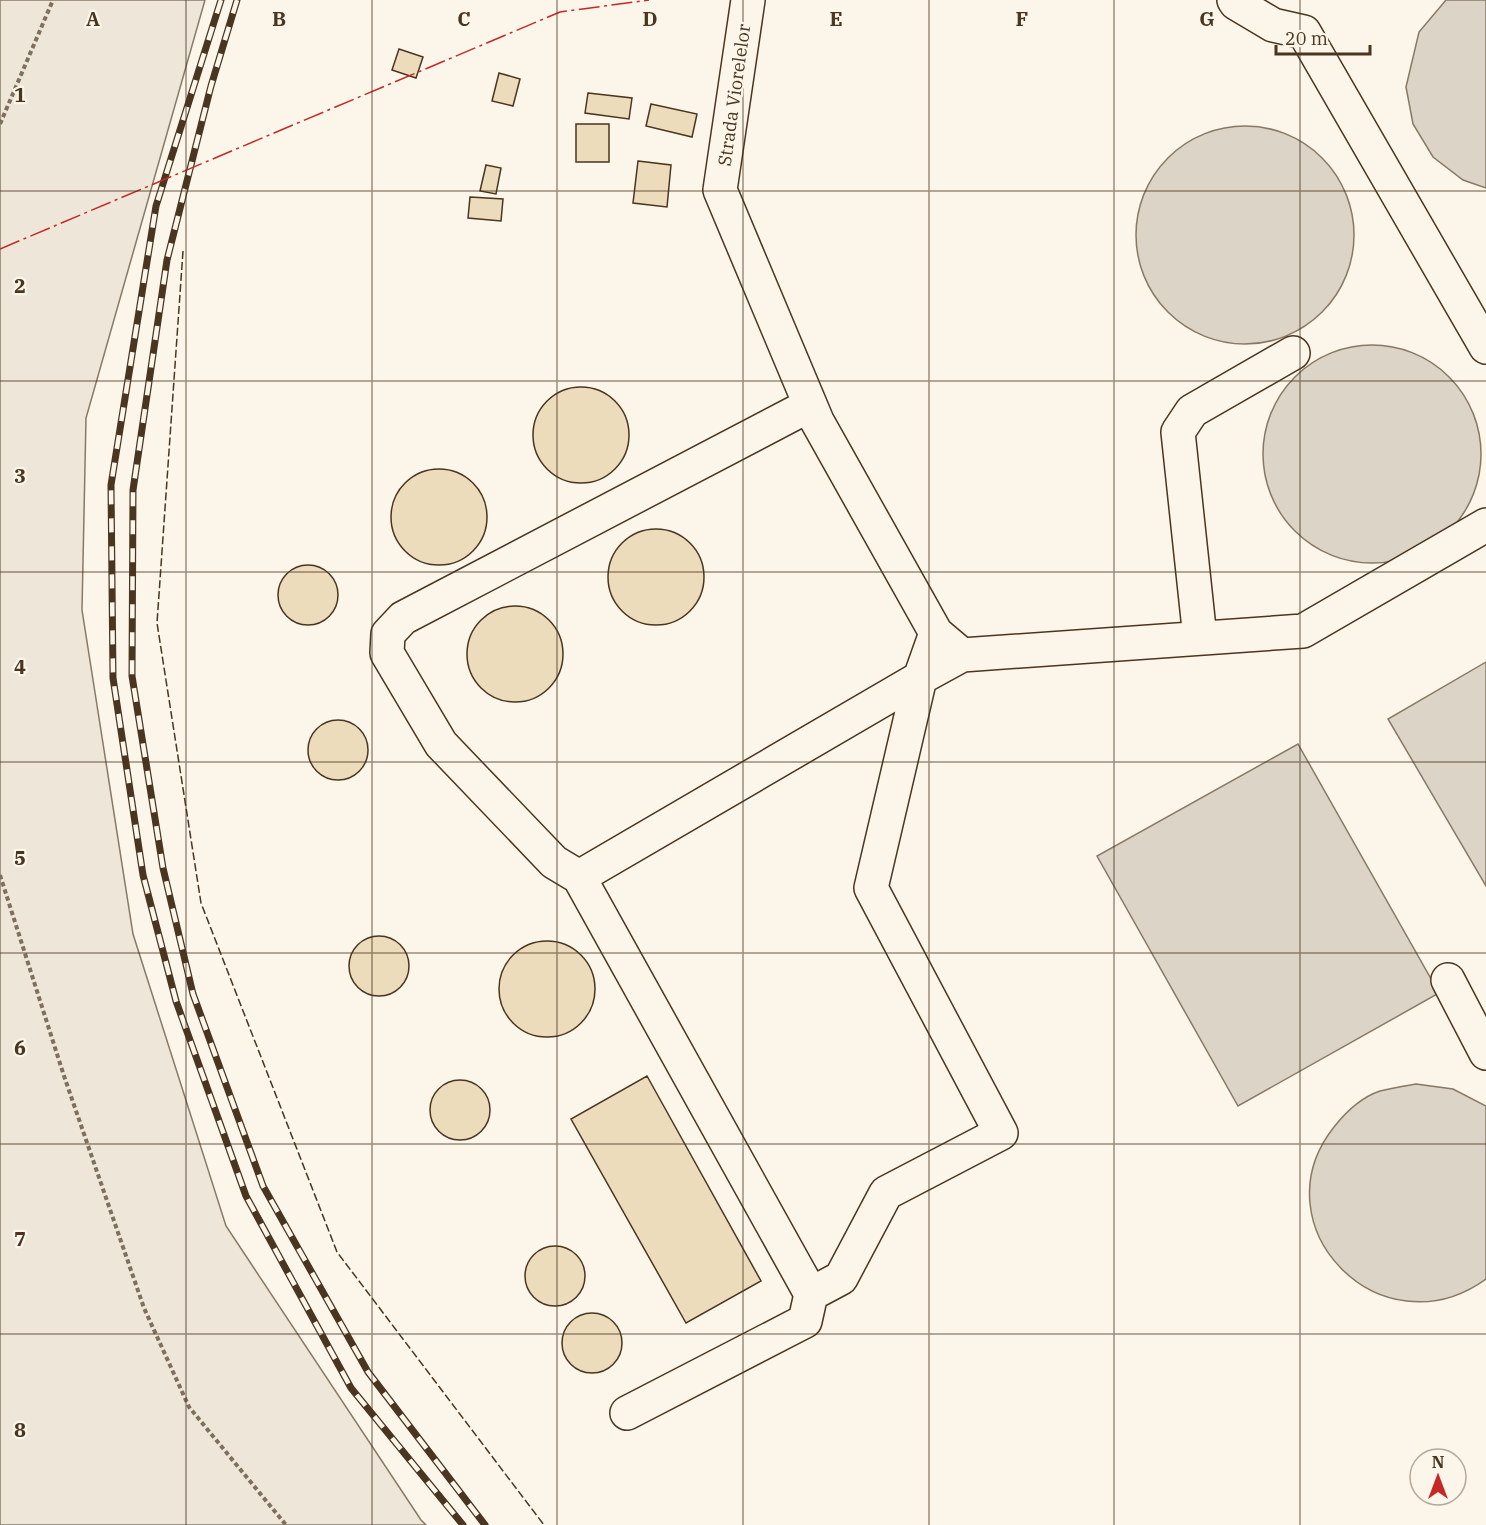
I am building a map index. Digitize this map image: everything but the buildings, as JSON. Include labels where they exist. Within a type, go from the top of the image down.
[{"type":"street","name":"Strada Viorelelor","points":[[748,0],[720,190],[810,405]]},
{"type":"street","points":[[1234,0],[1273,25],[1304,32],[1486,346]]},
{"type":"street","points":[[1200,638],[1178,432],[1192,411],[1293,353]]},
{"type":"street","points":[[627,1413],[805,1321],[811,1294],[579,877],[554,862],[441,744],[387,653],[388,634],[403,618],[810,405],[936,633],[962,655]]},
{"type":"street","points":[[579,877],[962,655],[1303,631],[1486,525]]},
{"type":"street","points":[[811,1294],[841,1278],[886,1193],[1001,1133],[871,888],[920,678],[936,633]]},
{"type":"street","points":[[1448,980],[1486,1053]]},
{"type":"path","points":[[0,124],[53,0]]},
{"type":"path","points":[[0,875],[64,1076],[144,1308],[189,1407],[286,1525]]},
{"type":"shaded area","points":[[0,0],[205,0],[86,418],[82,610],[133,934],[226,1226],[426,1525],[0,1525]]},
{"type":"shaded area","points":[[1446,0],[1486,0],[1486,188],[1463,180],[1433,157],[1413,124],[1406,87],[1419,32]]},
{"type":"shaded area","points":[[1245,126],[1277,131],[1287,135],[1322,158],[1345,193],[1349,203],[1354,235],[1349,267],[1345,277],[1322,312],[1287,335],[1277,339],[1245,344],[1213,339],[1203,335],[1168,312],[1145,277],[1141,267],[1136,235],[1141,203],[1145,193],[1168,158],[1203,135],[1213,131]]},
{"type":"shaded area","points":[[1372,345],[1404,350],[1414,354],[1449,377],[1472,412],[1476,422],[1481,454],[1476,486],[1472,496],[1449,531],[1414,554],[1404,558],[1372,563],[1340,558],[1330,554],[1295,531],[1272,496],[1268,486],[1263,454],[1268,422],[1272,412],[1295,377],[1330,354],[1340,350]]},
{"type":"shaded area","points":[[1486,662],[1486,886],[1388,719]]},
{"type":"shaded area","points":[[1298,744],[1439,993],[1238,1106],[1097,856]]},
{"type":"shaded area","points":[[1416,1084],[1453,1089],[1486,1106],[1486,1279],[1446,1298],[1407,1301],[1371,1290],[1341,1268],[1320,1238],[1310,1203],[1314,1165],[1338,1122],[1354,1106],[1373,1094]]},
{"type":"railway","points":[[221,0],[156,206],[111,485],[113,678],[143,875],[176,1001],[246,1196],[351,1388],[463,1525]]},
{"type":"railway","points":[[237,0],[211,86],[167,260],[133,490],[132,676],[163,868],[193,994],[263,1186],[368,1372],[485,1525]]},
{"type":"fence","points":[[183,251],[157,623],[201,903],[337,1252],[544,1525]]},
{"type":"power","points":[[0,249],[560,12],[649,0]]}]
